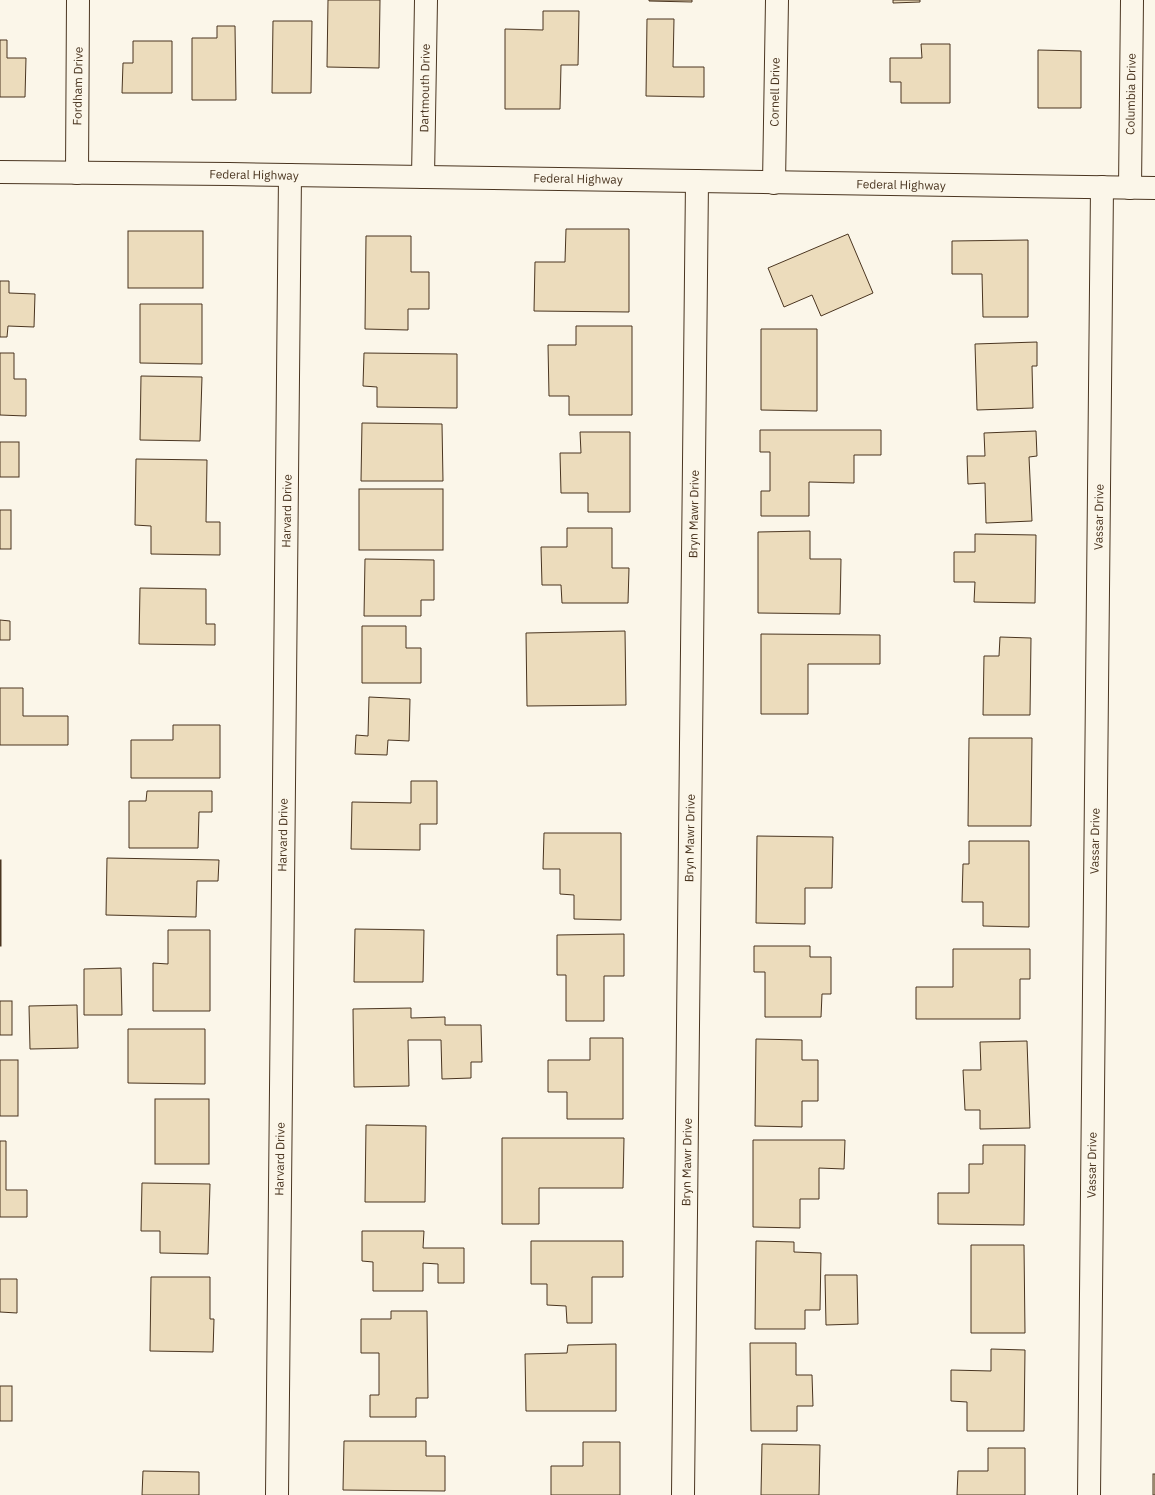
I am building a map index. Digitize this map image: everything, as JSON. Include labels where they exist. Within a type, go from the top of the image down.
[{"type":"street","name":"Fordham Drive","points":[[77,173],[78,0]]},
{"type":"street","name":"Dartmouth Drive","points":[[423,177],[426,0]]},
{"type":"street","name":"Cornell Drive","points":[[774,183],[777,0]]},
{"type":"street","name":"Columbia Drive","points":[[1130,188],[1132,0]]},
{"type":"street","name":"Federal Highway","points":[[0,172],[1155,188]]},
{"type":"street","name":"Harvard Drive","points":[[277,1495],[290,175]]},
{"type":"street","name":"Bryn Mawr Drive","points":[[683,1495],[697,181]]},
{"type":"street","name":"Vassar Drive","points":[[1089,1495],[1102,187]]},
{"type":"building","points":[[328,0],[380,0],[379,68],[327,67]]},
{"type":"building","points":[[692,0],[692,2],[649,1]]},
{"type":"building","points":[[893,0],[920,0],[920,2],[893,3]]},
{"type":"building","points":[[543,11],[579,11],[578,65],[561,65],[560,109],[505,109],[505,29],[543,30]]},
{"type":"building","points":[[647,19],[674,19],[673,67],[704,67],[704,97],[646,96]]},
{"type":"building","points":[[273,21],[312,21],[311,93],[272,93]]},
{"type":"building","points":[[217,26],[235,26],[236,100],[192,100],[192,38],[217,38]]},
{"type":"building","points":[[0,40],[7,40],[7,58],[26,58],[25,97],[0,97]]},
{"type":"building","points":[[133,41],[172,41],[172,93],[122,93],[123,63],[133,63]]},
{"type":"building","points":[[921,44],[950,44],[950,103],[901,103],[901,82],[890,82],[890,58],[922,58]]},
{"type":"building","points":[[1038,50],[1081,51],[1081,108],[1038,108]]},
{"type":"building","points":[[566,229],[629,229],[629,312],[534,311],[535,262],[565,262]]},
{"type":"building","points":[[128,231],[203,231],[203,288],[128,288]]},
{"type":"building","points":[[848,234],[873,293],[821,316],[812,295],[784,307],[768,268]]},
{"type":"building","points":[[366,236],[411,236],[411,272],[429,272],[429,309],[408,309],[408,330],[365,329]]},
{"type":"building","points":[[1028,240],[1028,317],[983,317],[982,274],[952,274],[952,241]]},
{"type":"building","points":[[0,281],[9,281],[9,293],[35,294],[34,327],[8,326],[7,337],[0,337]]},
{"type":"building","points":[[140,304],[202,304],[202,364],[140,363]]},
{"type":"building","points":[[576,326],[632,326],[632,415],[569,415],[569,396],[549,396],[548,345],[576,345]]},
{"type":"building","points":[[761,329],[817,329],[817,411],[761,410]]},
{"type":"building","points":[[1037,342],[1037,366],[1032,366],[1033,408],[977,410],[975,344]]},
{"type":"building","points":[[0,353],[14,353],[14,379],[26,379],[26,416],[0,415]]},
{"type":"building","points":[[364,353],[457,354],[457,408],[377,407],[377,387],[363,386]]},
{"type":"building","points":[[141,376],[202,377],[200,441],[140,440]]},
{"type":"building","points":[[362,423],[442,424],[443,481],[361,481]]},
{"type":"building","points":[[760,430],[881,430],[881,455],[854,455],[854,483],[809,482],[809,516],[761,516],[761,491],[770,491],[770,452],[760,452]]},
{"type":"building","points":[[1036,431],[1037,456],[1029,457],[1032,521],[986,523],[985,483],[968,484],[967,456],[985,456],[984,433]]},
{"type":"building","points":[[580,432],[630,432],[630,512],[588,512],[588,493],[561,493],[560,453],[581,453]]},
{"type":"building","points":[[0,442],[19,442],[19,477],[0,477]]},
{"type":"building","points":[[136,459],[207,460],[206,522],[220,522],[220,555],[151,554],[151,526],[135,525]]},
{"type":"building","points":[[359,489],[443,489],[443,550],[359,550]]},
{"type":"building","points":[[0,510],[11,510],[11,549],[0,549]]},
{"type":"building","points":[[567,528],[612,528],[612,568],[629,568],[628,603],[562,603],[561,585],[542,585],[541,547],[567,547]]},
{"type":"building","points":[[810,531],[810,559],[841,559],[840,614],[758,613],[758,532]]},
{"type":"building","points":[[975,534],[1036,535],[1035,603],[974,602],[975,582],[954,582],[954,552],[975,552]]},
{"type":"building","points":[[365,559],[434,560],[434,600],[421,600],[421,616],[364,616]]},
{"type":"building","points":[[140,588],[206,589],[206,624],[215,624],[215,645],[139,644]]},
{"type":"building","points":[[0,620],[10,621],[10,640],[0,640]]},
{"type":"building","points":[[362,626],[406,626],[406,648],[421,648],[421,683],[362,683]]},
{"type":"building","points":[[625,631],[626,705],[527,706],[526,633]]},
{"type":"building","points":[[761,634],[880,635],[880,664],[808,664],[808,714],[761,714]]},
{"type":"building","points":[[1000,637],[1031,638],[1030,715],[983,715],[984,656],[999,656]]},
{"type":"building","points":[[0,688],[23,688],[23,716],[68,716],[68,745],[0,745]]},
{"type":"building","points":[[369,697],[410,699],[409,741],[388,740],[387,755],[355,754],[356,735],[368,736]]},
{"type":"building","points":[[173,725],[220,725],[220,778],[131,778],[131,740],[173,740]]},
{"type":"building","points":[[969,738],[1032,738],[1031,826],[968,826]]},
{"type":"building","points":[[411,781],[437,781],[437,824],[420,824],[420,850],[351,849],[352,802],[411,803]]},
{"type":"building","points":[[147,791],[212,791],[212,812],[199,812],[198,848],[129,848],[129,801],[146,801]]},
{"type":"building","points":[[544,833],[621,833],[621,920],[574,919],[574,895],[560,894],[560,869],[543,869]]},
{"type":"building","points":[[757,836],[833,837],[832,888],[805,888],[805,924],[756,923]]},
{"type":"building","points":[[969,841],[1029,841],[1029,927],[983,926],[983,902],[962,902],[963,864],[969,864]]},
{"type":"building","points":[[107,858],[219,860],[218,881],[197,881],[196,917],[106,915]]},
{"type":"building","points":[[1,860],[1,946],[0,946]]},
{"type":"building","points":[[355,929],[424,930],[423,982],[354,982]]},
{"type":"building","points":[[168,930],[210,930],[210,1011],[153,1011],[153,963],[168,964]]},
{"type":"building","points":[[624,934],[624,976],[604,976],[604,1021],[566,1021],[566,975],[557,975],[557,935]]},
{"type":"building","points":[[754,946],[810,946],[810,957],[831,957],[831,994],[822,994],[821,1017],[765,1017],[765,972],[754,972]]},
{"type":"building","points":[[953,949],[1030,949],[1030,979],[1020,979],[1020,1019],[916,1019],[916,987],[953,987]]},
{"type":"building","points":[[121,968],[122,1015],[84,1015],[84,969]]},
{"type":"building","points":[[0,1001],[12,1001],[12,1035],[0,1035]]},
{"type":"building","points":[[77,1005],[78,1048],[30,1049],[29,1006]]},
{"type":"building","points":[[411,1008],[411,1018],[445,1017],[445,1025],[481,1025],[482,1062],[471,1062],[471,1078],[442,1079],[441,1040],[408,1040],[409,1086],[354,1087],[353,1009]]},
{"type":"building","points":[[128,1029],[205,1029],[205,1084],[128,1083]]},
{"type":"building","points":[[590,1038],[623,1038],[623,1119],[567,1119],[567,1092],[548,1092],[548,1060],[590,1060]]},
{"type":"building","points":[[756,1039],[802,1040],[802,1060],[818,1060],[818,1101],[802,1101],[802,1127],[755,1126]]},
{"type":"building","points":[[1027,1041],[1030,1128],[980,1129],[980,1110],[965,1110],[963,1070],[981,1070],[980,1042]]},
{"type":"building","points":[[0,1060],[18,1060],[18,1116],[0,1116]]},
{"type":"building","points":[[155,1099],[209,1099],[209,1164],[155,1164]]},
{"type":"building","points":[[366,1125],[426,1126],[425,1202],[365,1202]]},
{"type":"building","points":[[502,1138],[624,1138],[623,1188],[539,1188],[539,1224],[502,1224]]},
{"type":"building","points":[[753,1140],[845,1140],[844,1169],[819,1168],[819,1199],[800,1199],[800,1228],[753,1227]]},
{"type":"building","points":[[0,1141],[6,1141],[6,1190],[27,1190],[27,1217],[0,1217]]},
{"type":"building","points":[[983,1145],[1025,1145],[1024,1225],[938,1224],[938,1193],[969,1193],[969,1164],[983,1164]]},
{"type":"building","points":[[142,1183],[210,1184],[208,1254],[160,1253],[160,1231],[141,1231]]},
{"type":"building","points":[[362,1231],[424,1231],[423,1248],[464,1248],[464,1283],[438,1283],[438,1264],[423,1263],[423,1291],[373,1291],[373,1262],[362,1261]]},
{"type":"building","points":[[531,1241],[623,1241],[623,1277],[592,1277],[592,1323],[567,1323],[566,1306],[547,1305],[547,1284],[531,1284]]},
{"type":"building","points":[[756,1241],[794,1242],[794,1252],[821,1253],[820,1310],[805,1310],[805,1329],[755,1329]]},
{"type":"building","points":[[971,1245],[1024,1245],[1025,1333],[971,1333]]},
{"type":"building","points":[[825,1275],[857,1275],[858,1324],[826,1325]]},
{"type":"building","points":[[151,1277],[210,1277],[210,1319],[214,1319],[213,1352],[150,1351]]},
{"type":"building","points":[[0,1279],[17,1279],[17,1313],[0,1312]]},
{"type":"building","points":[[391,1311],[427,1311],[428,1398],[416,1398],[416,1417],[370,1417],[370,1395],[379,1395],[379,1353],[361,1353],[361,1319],[391,1319]]},
{"type":"building","points":[[750,1343],[796,1343],[796,1375],[812,1375],[813,1406],[797,1406],[797,1431],[751,1431]]},
{"type":"building","points":[[616,1344],[616,1411],[526,1411],[525,1354],[567,1353],[568,1345]]},
{"type":"building","points":[[991,1349],[1025,1350],[1024,1431],[967,1431],[967,1402],[951,1401],[951,1370],[991,1371]]},
{"type":"building","points":[[0,1386],[12,1386],[12,1421],[0,1421]]},
{"type":"building","points":[[344,1441],[426,1441],[426,1456],[445,1456],[445,1491],[343,1490]]},
{"type":"building","points":[[583,1442],[620,1442],[620,1495],[551,1495],[551,1466],[583,1466]]},
{"type":"building","points":[[762,1444],[820,1445],[819,1495],[761,1495]]},
{"type":"building","points":[[988,1448],[1025,1448],[1025,1495],[957,1495],[958,1471],[988,1471]]},
{"type":"building","points":[[143,1471],[199,1472],[199,1495],[142,1495]]},
{"type":"building","points":[[1153,1474],[1155,1474],[1155,1495],[1153,1495]]}]
